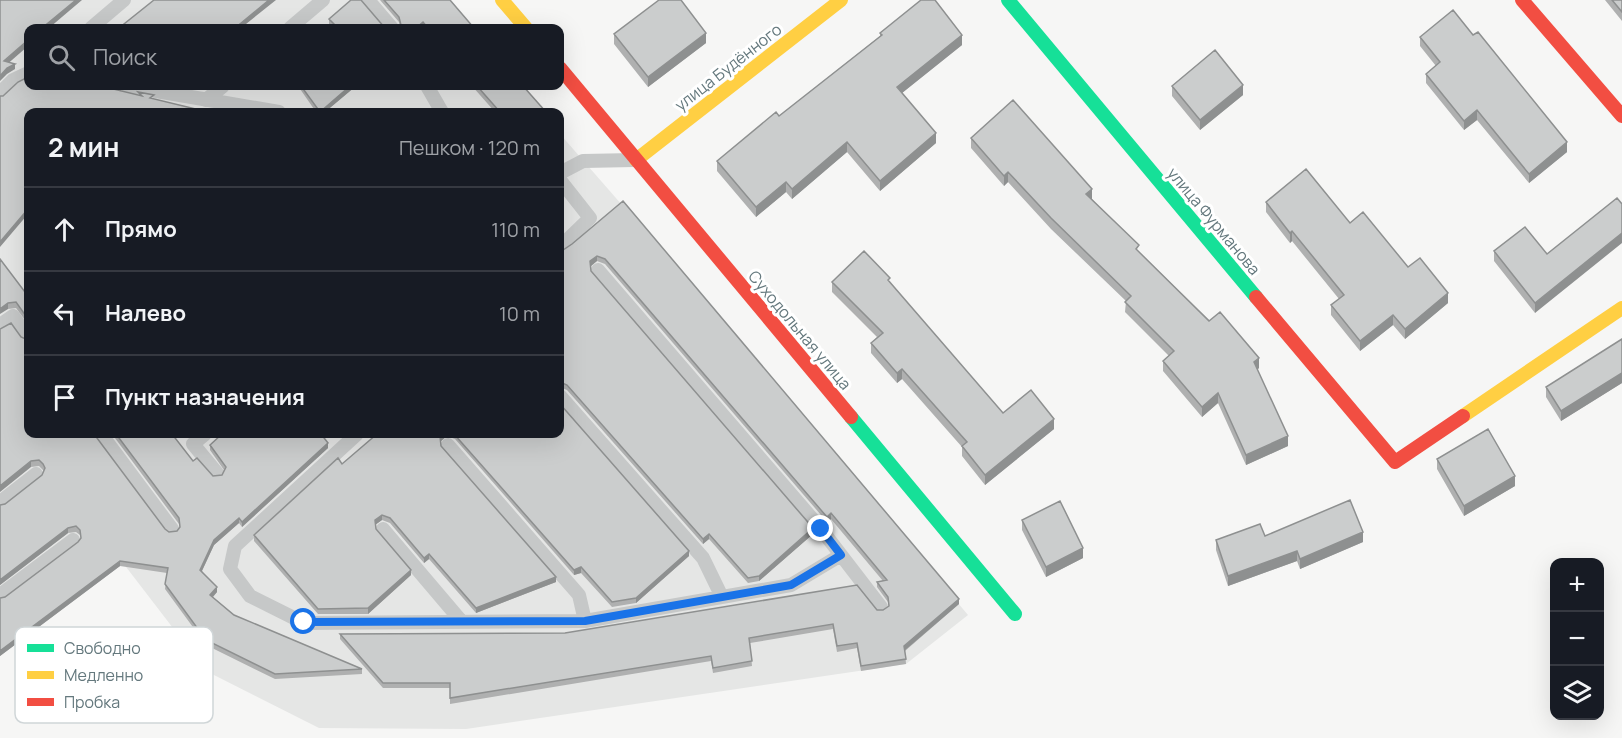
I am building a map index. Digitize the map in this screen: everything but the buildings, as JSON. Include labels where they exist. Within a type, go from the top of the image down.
[{"type":"street","points":[[502,0],[523,24]]},
{"type":"street","name":"улица Будённого","points":[[636,160],[841,0]]},
{"type":"street","name":"улица Фурманова","points":[[1008,0],[1395,462],[1622,308]]},
{"type":"street","points":[[1522,0],[1622,116]]},
{"type":"street","name":"Суходольная улица","points":[[564,73],[1015,614]]},
{"type":"lane","points":[[96,24],[124,0]]},
{"type":"lane","points":[[295,24],[324,0]]},
{"type":"lane","points":[[368,0],[389,24]]},
{"type":"lane","points":[[0,93],[13,81],[24,75]]},
{"type":"lane","points":[[150,90],[255,108]]},
{"type":"lane","points":[[206,100],[218,90]]},
{"type":"lane","points":[[429,90],[440,108]]},
{"type":"lane","points":[[564,171],[583,161],[636,160]]},
{"type":"lane","points":[[564,185],[590,218],[564,243]]},
{"type":"lane","points":[[598,270],[821,529],[881,607]]},
{"type":"lane","points":[[0,325],[13,315],[24,331]]},
{"type":"lane","points":[[564,401],[703,558],[722,597]]},
{"type":"lane","points":[[104,438],[172,529]]},
{"type":"lane","points":[[353,438],[235,546],[230,569],[250,596],[304,622],[585,621],[791,585],[841,555]]},
{"type":"lane","points":[[190,439],[217,473]]},
{"type":"lane","points":[[448,446],[579,595],[585,621]]},
{"type":"lane","points":[[0,502],[36,474]]},
{"type":"lane","points":[[383,529],[462,622]]},
{"type":"lane","points":[[0,595],[73,540]]},
{"type":"shaded area","points":[[0,0],[446,0],[467,24],[24,24],[24,90],[522,90],[537,108],[24,108],[24,438],[564,438],[564,139],[664,253],[968,615],[906,664],[466,729],[319,728],[213,675],[213,627],[172,627],[123,563],[38,627],[15,627],[15,645],[0,656]]},
{"type":"traffic: fast","points":[[1008,0],[1256,297]]},
{"type":"traffic: fast","points":[[851,417],[1015,614]]},
{"type":"traffic: slow","points":[[502,0],[523,24]]},
{"type":"traffic: slow","points":[[636,160],[841,0]]},
{"type":"traffic: slow","points":[[1463,416],[1622,308]]},
{"type":"traffic: jam","points":[[1522,0],[1622,116]]},
{"type":"traffic: jam","points":[[564,73],[851,417]]},
{"type":"traffic: jam","points":[[1256,297],[1395,462],[1463,416]]},
{"type":"route","points":[[304,622],[585,621],[791,585],[841,555],[821,529]]}]
